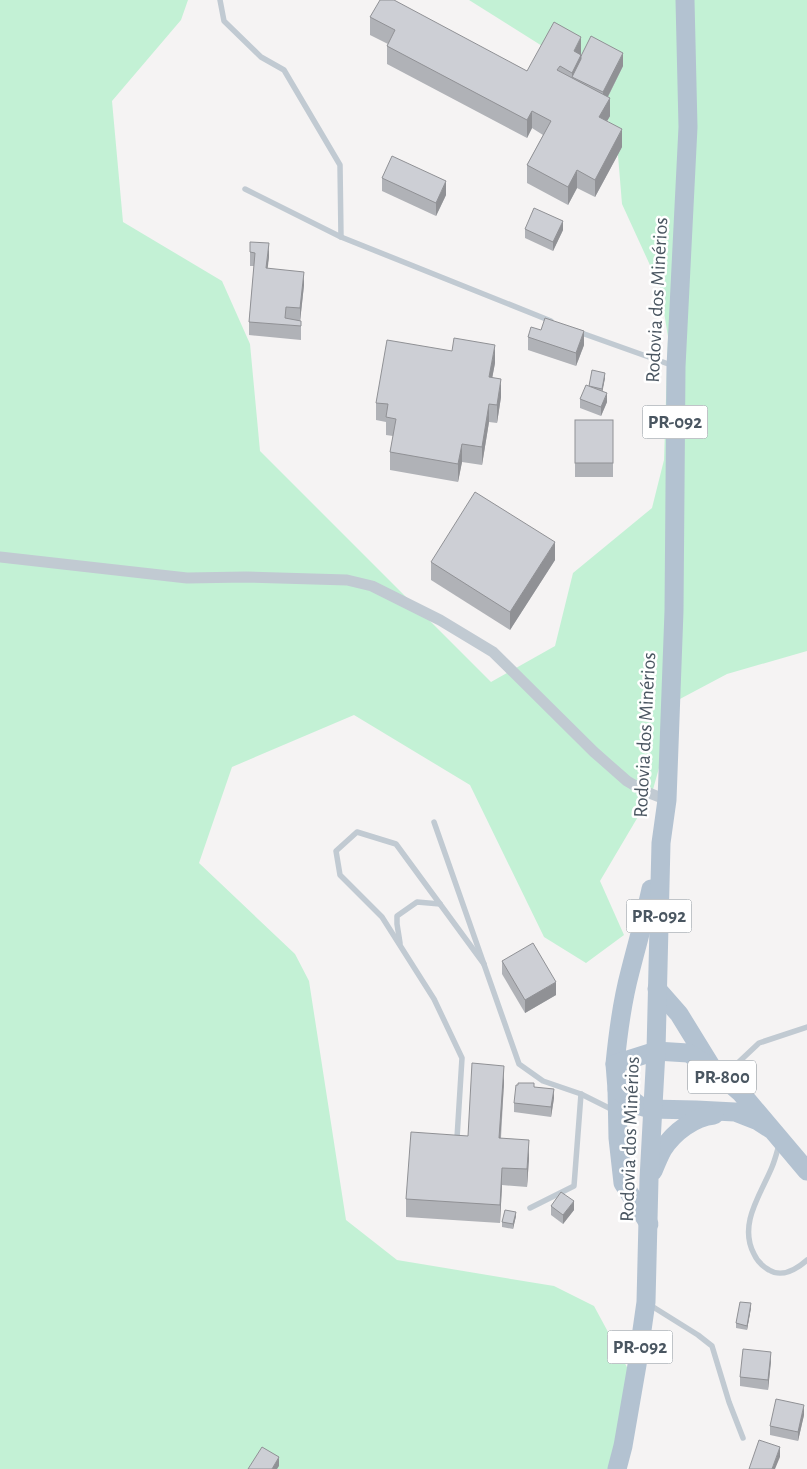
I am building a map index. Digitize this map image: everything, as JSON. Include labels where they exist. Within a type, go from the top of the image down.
[{"type":"main road","name":"Rodovia dos Minérios","points":[[617,1469],[623,1446],[646,1302],[649,1179],[656,1051],[661,843],[666,800],[674,611],[676,367],[688,127],[685,0]]},
{"type":"main road","points":[[648,1224],[623,1183],[618,1138],[616,1064],[617,1037],[629,973],[643,925],[661,843]]},
{"type":"main road","points":[[657,989],[679,1014],[717,1072]]},
{"type":"main road","points":[[616,1064],[656,1051]]},
{"type":"main road","name":"PR-800","points":[[656,1051],[688,1053],[717,1072],[741,1093],[807,1171]]},
{"type":"main road","points":[[618,1089],[640,1106],[650,1110],[653,1109]]},
{"type":"main road","name":"PR-800","points":[[653,1109],[735,1112],[758,1121],[776,1135]]},
{"type":"main road","points":[[649,1179],[663,1149],[688,1124],[705,1116],[735,1112]]},
{"type":"street","points":[[0,557],[187,578],[347,580],[372,586],[440,620],[493,652],[594,752],[627,781],[644,791],[666,800]]},
{"type":"lane","points":[[220,0],[224,21],[260,56],[284,70],[340,165],[341,237]]},
{"type":"lane","points":[[245,190],[341,237],[554,322]]},
{"type":"lane","points":[[572,329],[676,367]]},
{"type":"lane","points":[[434,822],[519,1064],[543,1081],[581,1094],[618,1112]]},
{"type":"lane","points":[[456,1138],[462,1058],[434,999],[382,917],[340,875],[336,851],[357,832],[396,844],[484,964]]},
{"type":"lane","points":[[400,946],[397,916],[417,902],[440,904]]},
{"type":"lane","points":[[717,1072],[759,1042],[807,1027]]},
{"type":"lane","points":[[530,1208],[574,1186],[581,1094]]},
{"type":"lane","points":[[776,1135],[772,1167],[751,1214],[748,1226],[751,1250],[757,1260],[767,1270],[774,1273],[795,1270],[807,1260]]},
{"type":"lane","points":[[646,1302],[712,1346],[729,1402],[743,1438]]},
{"type":"green space","points":[[0,0],[188,0],[181,20],[112,101],[123,222],[222,281],[250,344],[260,451],[491,682],[555,646],[573,573],[652,508],[664,460],[668,337],[660,287],[622,204],[616,131],[558,56],[469,0],[807,0],[807,651],[727,674],[678,700],[652,793],[600,881],[624,935],[586,963],[544,937],[470,785],[354,715],[232,767],[199,863],[295,954],[309,981],[346,1220],[397,1260],[554,1286],[594,1306],[628,1369],[613,1469],[0,1469]]},
{"type":"building","points":[[380,0],[394,0],[527,71],[554,22],[581,37],[574,51],[581,55],[572,73],[560,66],[557,70],[610,98],[599,117],[622,129],[595,180],[577,170],[568,187],[527,165],[551,121],[532,111],[527,120],[387,46],[395,30],[370,17]]},
{"type":"building","points":[[591,36],[623,53],[603,92],[572,77]]},
{"type":"building","points":[[392,156],[446,181],[436,203],[382,178]]},
{"type":"building","points":[[534,208],[563,221],[553,242],[525,229]]},
{"type":"building","points":[[250,242],[269,243],[266,268],[304,272],[300,308],[286,307],[285,318],[301,321],[301,326],[249,322],[255,253],[250,252]]},
{"type":"building","points":[[545,318],[584,331],[576,353],[528,337],[531,327],[541,330]]},
{"type":"building","points":[[454,338],[495,345],[489,377],[501,379],[497,405],[489,404],[482,447],[462,444],[458,464],[390,452],[396,419],[386,417],[388,404],[376,403],[387,340],[452,351]]},
{"type":"building","points":[[592,370],[605,373],[602,389],[589,386]]},
{"type":"building","points":[[586,385],[607,393],[601,407],[580,399]]},
{"type":"building","points":[[575,420],[613,420],[613,463],[575,463]]},
{"type":"building","points":[[475,492],[555,542],[510,612],[431,562]]},
{"type":"building","points":[[533,943],[556,982],[525,1000],[502,961]]},
{"type":"building","points":[[472,1063],[504,1066],[499,1138],[529,1140],[527,1169],[502,1168],[500,1205],[406,1199],[411,1132],[468,1136]]},
{"type":"building","points":[[518,1083],[534,1083],[534,1087],[554,1089],[551,1107],[514,1103],[516,1085]]},
{"type":"building","points":[[561,1192],[574,1201],[563,1215],[551,1206]]},
{"type":"building","points":[[505,1210],[516,1212],[513,1224],[502,1222]]},
{"type":"building","points":[[740,1302],[751,1303],[747,1326],[736,1323]]},
{"type":"building","points":[[743,1349],[771,1352],[768,1380],[740,1377]]},
{"type":"building","points":[[776,1399],[804,1405],[798,1432],[770,1426]]},
{"type":"building","points":[[759,1440],[780,1447],[772,1469],[749,1469]]},
{"type":"building","points":[[262,1447],[279,1457],[272,1469],[248,1469]]}]
